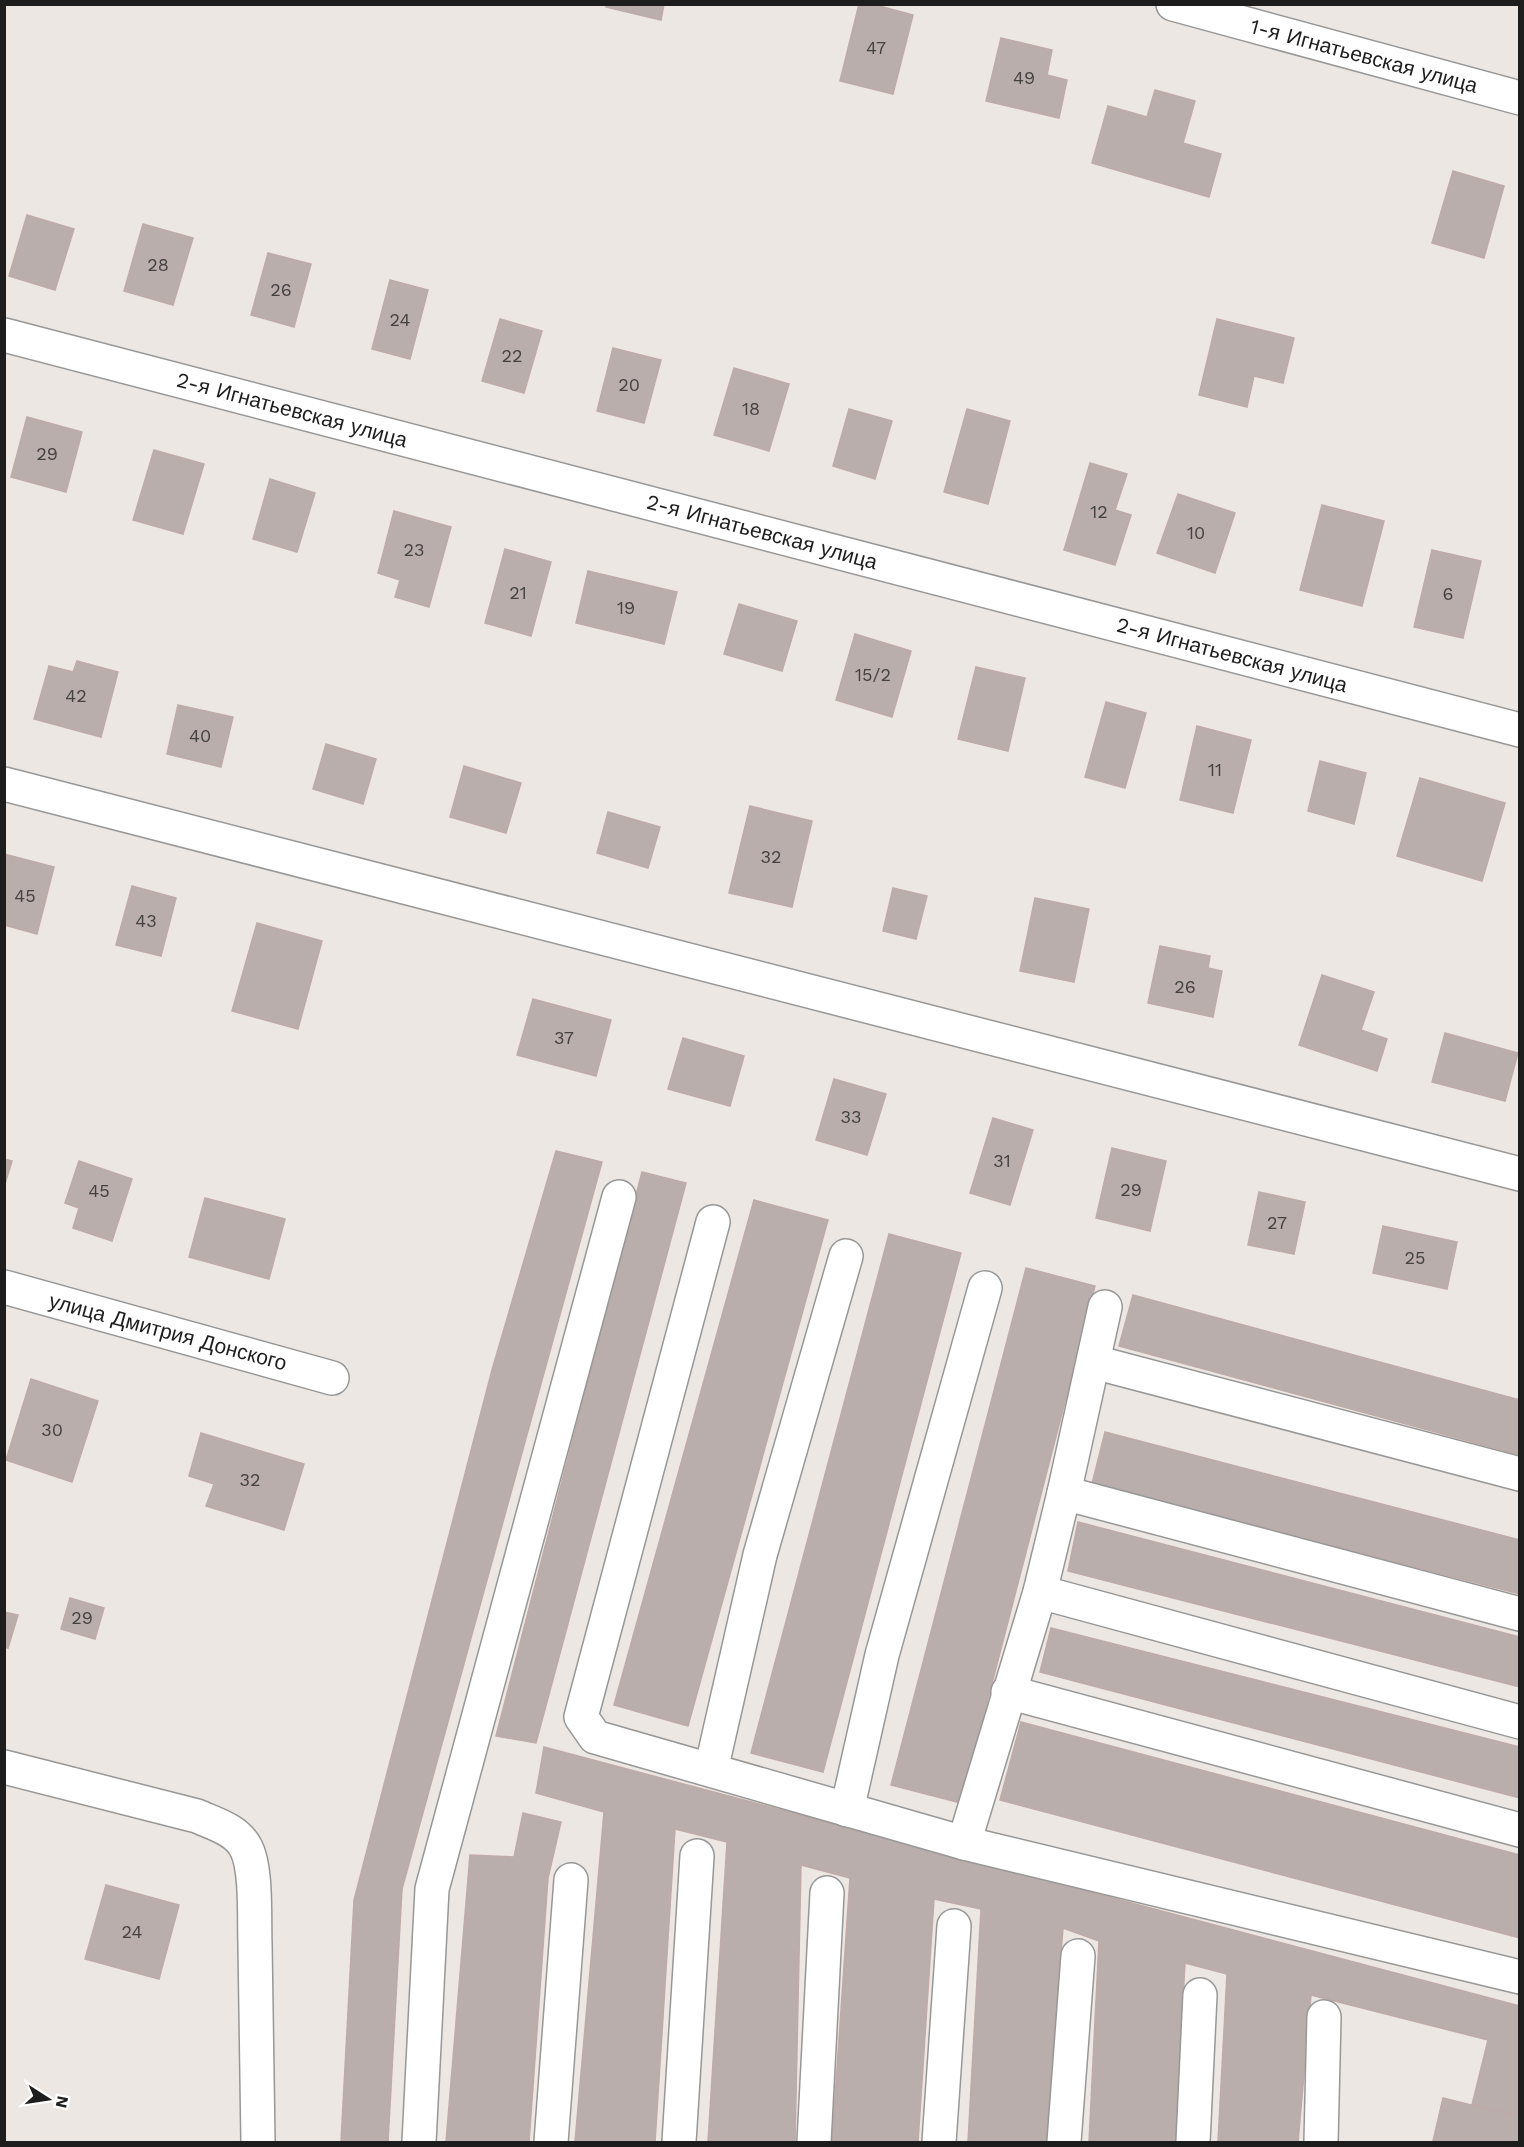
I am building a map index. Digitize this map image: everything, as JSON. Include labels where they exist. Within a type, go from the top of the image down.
[{"type":"street","name":"1-я Игнатьевская улица","points":[[1173,4],[1520,98]]},
{"type":"street","name":"2-я Игнатьевская улица","points":[[4,335],[1520,729]]},
{"type":"street","points":[[4,784],[1520,1174]]},
{"type":"street","points":[[419,2142],[432,1888],[618,1197]]},
{"type":"street","points":[[713,1222],[581,1717],[595,1737],[964,1843],[1520,1977]]},
{"type":"street","points":[[711,1770],[760,1555],[846,1257]]},
{"type":"street","name":"улица Дмитрия Донского","points":[[4,1287],[332,1378]]},
{"type":"street","points":[[847,1810],[882,1655],[985,1288]]},
{"type":"street","points":[[964,1843],[1040,1592],[1105,1307]]},
{"type":"street","points":[[1094,1362],[1520,1474]]},
{"type":"street","points":[[1064,1493],[1520,1614]]},
{"type":"street","points":[[1040,1592],[1520,1722]]},
{"type":"street","points":[[1008,1692],[1520,1830]]},
{"type":"street","points":[[4,1767],[197,1816],[223,1827],[239,1838],[247,1849],[251,1864],[254,1909],[258,2142]]},
{"type":"street","points":[[679,2142],[697,1856]]},
{"type":"street","points":[[551,2142],[571,1880]]},
{"type":"street","points":[[814,2142],[827,1893]]},
{"type":"street","points":[[939,2142],[954,1926]]},
{"type":"street","points":[[1064,2142],[1078,1956]]},
{"type":"street","points":[[1193,2142],[1200,1995]]},
{"type":"street","points":[[1321,2142],[1324,2018]]},
{"type":"building","points":[[607,4],[664,4],[661,20],[606,7]]},
{"type":"building","points":[[859,4],[872,4],[913,15],[893,94],[840,81]]},
{"type":"building","points":[[1001,38],[1052,50],[1047,75],[1067,80],[1059,118],[986,101]]},
{"type":"building","points":[[1155,90],[1195,101],[1183,143],[1221,154],[1209,197],[1092,163],[1108,106],[1147,117]]},
{"type":"building","points":[[1453,171],[1504,186],[1484,258],[1432,243]]},
{"type":"building","points":[[27,215],[74,229],[55,290],[9,276]]},
{"type":"building","points":[[143,224],[193,238],[173,305],[124,291]]},
{"type":"building","points":[[268,253],[311,264],[294,327],[251,315]]},
{"type":"building","points":[[390,280],[428,290],[410,359],[372,349]]},
{"type":"building","points":[[500,319],[542,331],[524,393],[482,381]]},
{"type":"building","points":[[1217,319],[1294,338],[1283,383],[1254,376],[1247,407],[1199,395]]},
{"type":"building","points":[[613,348],[661,360],[644,423],[597,411]]},
{"type":"building","points":[[734,368],[789,384],[769,451],[714,435]]},
{"type":"building","points":[[849,409],[892,421],[875,479],[833,466]]},
{"type":"building","points":[[967,409],[1010,421],[988,504],[944,492]]},
{"type":"building","points":[[27,417],[82,432],[66,492],[11,477]]},
{"type":"building","points":[[154,450],[204,464],[183,534],[133,520]]},
{"type":"building","points":[[1090,463],[1127,474],[1115,510],[1131,515],[1115,565],[1064,550]]},
{"type":"building","points":[[270,479],[315,493],[297,552],[253,539]]},
{"type":"building","points":[[1178,494],[1235,513],[1215,573],[1157,553]]},
{"type":"building","points":[[1322,505],[1384,521],[1362,606],[1300,590]]},
{"type":"building","points":[[394,511],[451,527],[429,607],[395,597],[400,580],[378,573]]},
{"type":"building","points":[[505,549],[551,562],[531,636],[485,623]]},
{"type":"building","points":[[1432,550],[1481,561],[1463,638],[1414,627]]},
{"type":"building","points":[[588,571],[677,592],[664,644],[576,623]]},
{"type":"building","points":[[739,604],[797,621],[782,671],[724,654]]},
{"type":"building","points":[[855,634],[911,651],[892,717],[836,700]]},
{"type":"building","points":[[77,661],[118,672],[101,737],[34,719],[49,666],[73,672]]},
{"type":"building","points":[[976,667],[1025,678],[1008,751],[958,739]]},
{"type":"building","points":[[1106,702],[1146,713],[1125,788],[1085,777]]},
{"type":"building","points":[[178,705],[233,717],[221,767],[167,754]]},
{"type":"building","points":[[1197,726],[1251,740],[1233,813],[1180,800]]},
{"type":"building","points":[[326,744],[376,759],[363,804],[313,789]]},
{"type":"building","points":[[1320,761],[1366,773],[1354,824],[1308,811]]},
{"type":"building","points":[[464,766],[521,783],[506,833],[450,817]]},
{"type":"building","points":[[1420,778],[1505,803],[1482,881],[1397,856]]},
{"type":"building","points":[[750,806],[812,821],[792,907],[729,893]]},
{"type":"building","points":[[608,812],[660,827],[648,868],[597,853]]},
{"type":"building","points":[[4,854],[54,867],[37,934],[4,925]]},
{"type":"building","points":[[132,886],[176,898],[161,956],[116,945]]},
{"type":"building","points":[[893,888],[927,896],[916,939],[883,931]]},
{"type":"building","points":[[1035,898],[1089,909],[1074,982],[1020,971]]},
{"type":"building","points":[[257,923],[322,941],[298,1029],[232,1011]]},
{"type":"building","points":[[1160,946],[1210,956],[1208,968],[1222,971],[1213,1017],[1148,1003]]},
{"type":"building","points":[[1322,975],[1374,992],[1361,1030],[1387,1039],[1377,1071],[1299,1045]]},
{"type":"building","points":[[533,999],[611,1020],[596,1076],[517,1055]]},
{"type":"building","points":[[1445,1033],[1518,1053],[1505,1101],[1432,1082]]},
{"type":"building","points":[[683,1038],[744,1056],[730,1106],[668,1089]]},
{"type":"building","points":[[834,1079],[886,1094],[867,1155],[816,1140]]},
{"type":"building","points":[[993,1118],[1033,1130],[1010,1205],[970,1193]]},
{"type":"building","points":[[1112,1148],[1166,1161],[1150,1231],[1096,1218]]},
{"type":"building","points":[[556,1151],[602,1162],[402,1889],[388,2142],[341,2142],[354,1900],[492,1370]]},
{"type":"building","points":[[4,1159],[12,1161],[4,1187]]},
{"type":"building","points":[[79,1161],[132,1179],[112,1241],[73,1228],[79,1208],[65,1203]]},
{"type":"building","points":[[642,1172],[686,1183],[536,1743],[496,1736]]},
{"type":"building","points":[[1259,1192],[1305,1202],[1294,1254],[1248,1245]]},
{"type":"building","points":[[205,1198],[285,1219],[269,1279],[189,1257]]},
{"type":"building","points":[[754,1200],[828,1220],[688,1726],[614,1705]]},
{"type":"building","points":[[1383,1226],[1457,1242],[1447,1289],[1373,1273]]},
{"type":"building","points":[[889,1234],[961,1253],[823,1772],[751,1753]]},
{"type":"building","points":[[1026,1268],[1095,1286],[961,1803],[891,1785]]},
{"type":"building","points":[[1133,1295],[1520,1400],[1520,1455],[1119,1346]]},
{"type":"building","points":[[31,1379],[98,1401],[72,1482],[6,1460]]},
{"type":"building","points":[[1105,1432],[1520,1540],[1520,1594],[1092,1484]]},
{"type":"building","points":[[201,1433],[304,1464],[284,1530],[206,1506],[214,1484],[189,1476]]},
{"type":"building","points":[[1078,1522],[1520,1637],[1520,1687],[1068,1571]]},
{"type":"building","points":[[70,1598],[104,1608],[95,1639],[61,1629]]},
{"type":"building","points":[[4,1612],[18,1615],[8,1648],[4,1647]]},
{"type":"building","points":[[1051,1628],[1520,1747],[1520,1798],[1040,1672]]},
{"type":"building","points":[[1021,1722],[1520,1855],[1520,1938],[1000,1800]]},
{"type":"building","points":[[544,1747],[1520,2006],[1520,2117],[1472,2105],[1488,2040],[1311,1995],[1298,2142],[1218,2142],[1227,1974],[1185,1963],[1175,2142],[1089,2142],[1099,1941],[1063,1928],[1046,2142],[968,2142],[981,1909],[934,1899],[918,2142],[832,2142],[850,1878],[801,1865],[795,2142],[708,2142],[727,1842],[675,1829],[655,2142],[575,2142],[604,1812],[536,1793]]},
{"type":"building","points":[[523,1813],[561,1822],[548,1878],[529,2142],[446,2142],[470,1855],[514,1857]]},
{"type":"building","points":[[106,1885],[179,1905],[159,1979],[85,1959]]},
{"type":"building","points":[[1443,2098],[1520,2117],[1520,2142],[1433,2141]]}]
